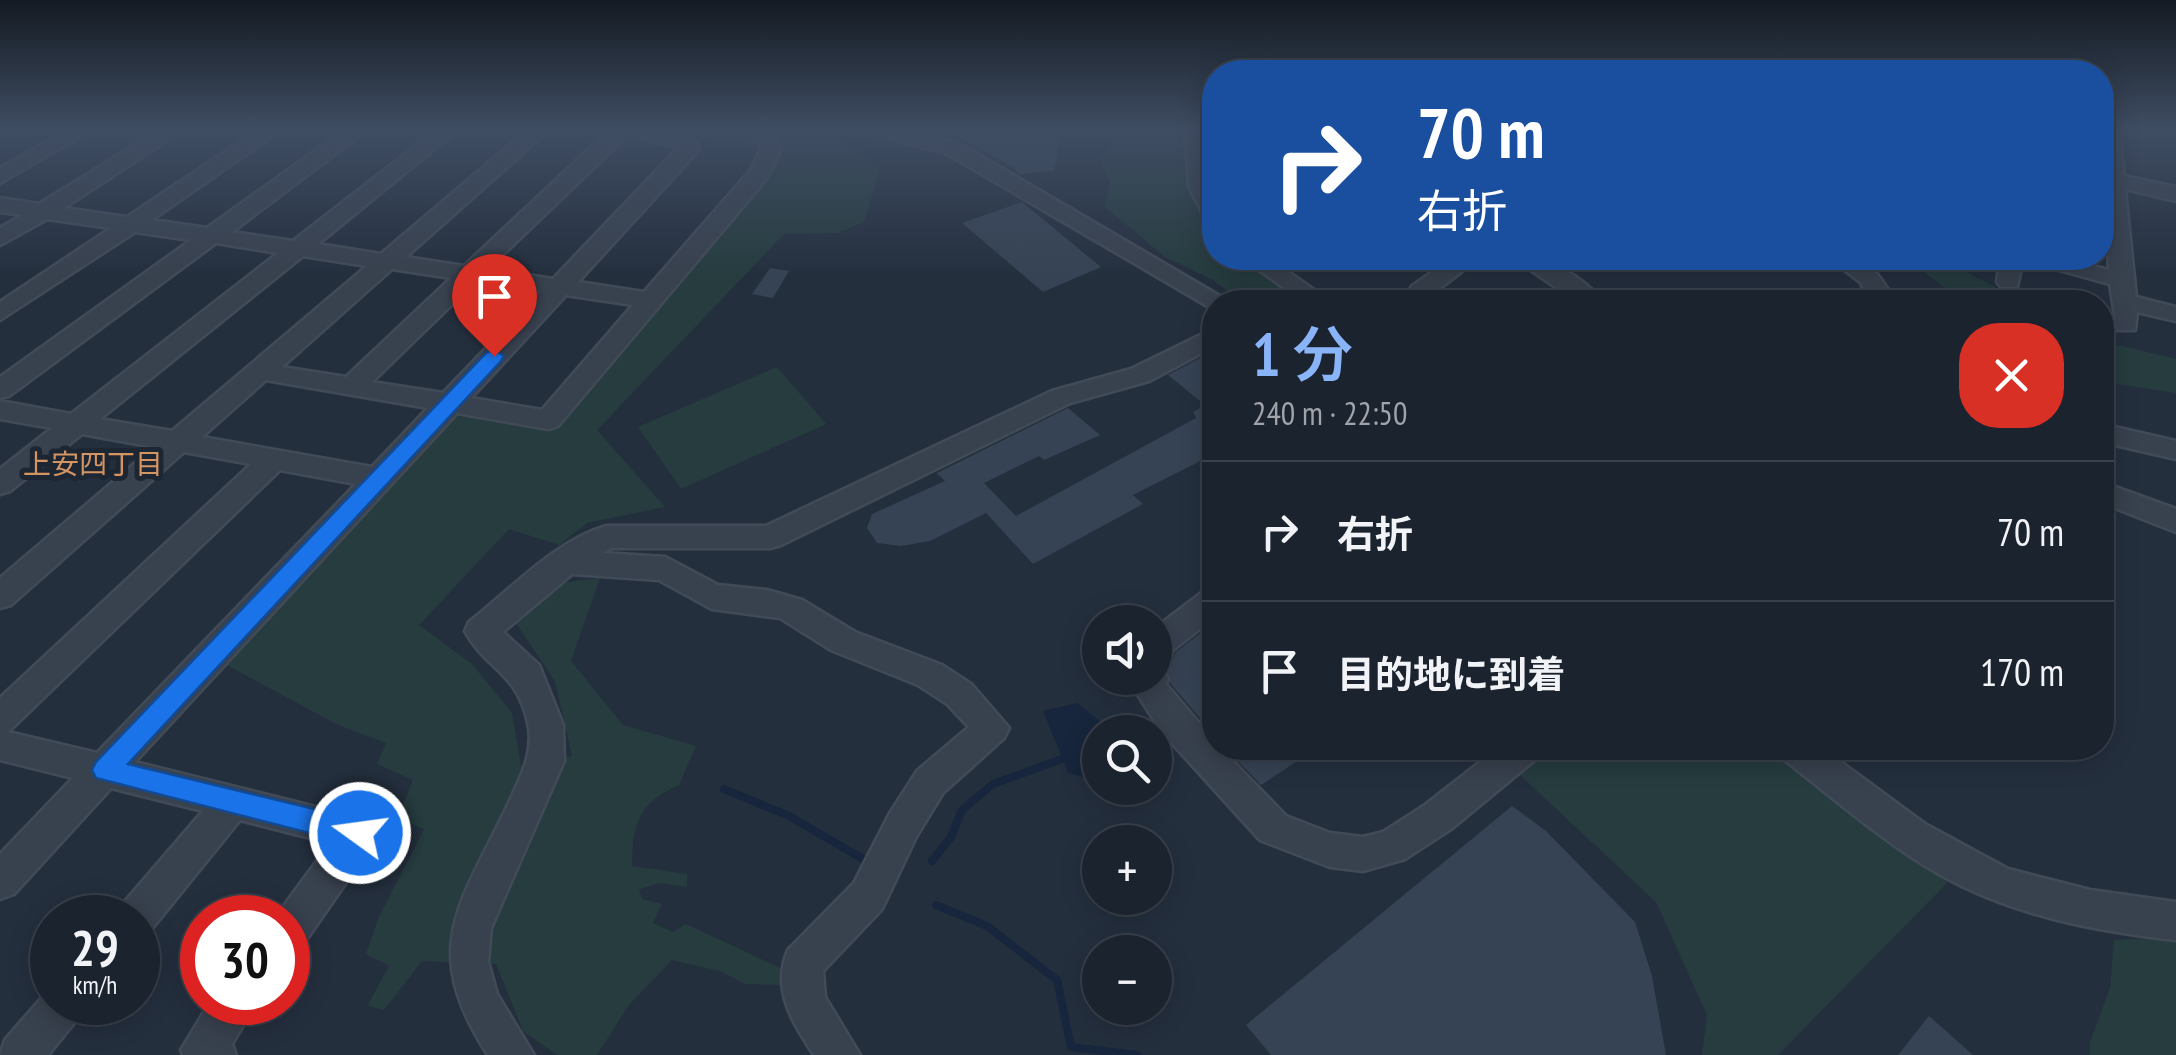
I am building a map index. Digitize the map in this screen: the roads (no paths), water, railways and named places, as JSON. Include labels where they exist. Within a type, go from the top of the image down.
[{"type":"street","points":[[0,238],[96,178]]},
{"type":"street","points":[[0,312],[199,178]]},
{"type":"street","points":[[0,390],[291,178]]},
{"type":"street","points":[[0,484],[386,178]]},
{"type":"street","points":[[0,596],[483,178]]},
{"type":"street","points":[[351,387],[571,178]]},
{"type":"street","points":[[0,882],[661,178]]},
{"type":"street","points":[[259,372],[548,420],[755,178]]},
{"type":"street","points":[[1009,178],[1202,293]]},
{"type":"street","points":[[2114,180],[2176,194]]},
{"type":"street","points":[[0,205],[650,300]]},
{"type":"street","points":[[2114,225],[2124,302]]},
{"type":"street","points":[[1272,270],[1301,290]]},
{"type":"street","points":[[1422,290],[1450,270]]},
{"type":"street","points":[[1545,270],[1578,290]]},
{"type":"street","points":[[1858,270],[1870,278],[1876,290]]},
{"type":"street","points":[[2057,270],[2099,290]]},
{"type":"street","points":[[2114,297],[2176,314]]},
{"type":"street","points":[[513,1055],[478,1004],[468,962],[472,928],[546,761],[546,725],[526,675],[481,631],[566,562],[606,537],[770,537],[1061,397],[1140,375],[1202,343]]},
{"type":"street","points":[[0,410],[380,478]]},
{"type":"street","points":[[2114,436],[2176,450]]},
{"type":"street","points":[[0,720],[274,460]]},
{"type":"street","points":[[2114,497],[2176,521]]},
{"type":"street","points":[[566,562],[665,569],[712,597],[767,602],[791,609],[843,640],[930,675],[959,694],[992,728],[930,782],[903,825],[868,896],[802,964],[805,1003],[838,1055]]},
{"type":"street","points":[[1172,633],[1202,610]]},
{"type":"street","points":[[1155,695],[1202,752]]},
{"type":"street","points":[[0,745],[360,833],[310,902]]},
{"type":"street","points":[[1209,760],[1273,828],[1330,850],[1362,854],[1392,846],[1438,817],[1508,760]]},
{"type":"street","points":[[1812,760],[1910,835],[1955,863],[2001,883],[2116,915],[2176,921]]},
{"type":"street","points":[[155,895],[233,802]]},
{"type":"street","points":[[20,1055],[45,1025]]},
{"type":"street","points":[[215,1055],[202,1050],[220,1025]]},
{"type":"water","points":[[1077,703],[1092,715],[1082,715],[1082,776],[1068,773],[1043,711]]},
{"type":"waterway","points":[[932,861],[951,837],[962,810],[993,784],[1062,759]]},
{"type":"waterway","points":[[724,789],[789,816],[870,863]]},
{"type":"waterway","points":[[936,905],[987,926],[1057,980],[1071,1047],[1137,1055]]},
{"type":"district","name":"上安四丁目","points":[[93,464]]}]
